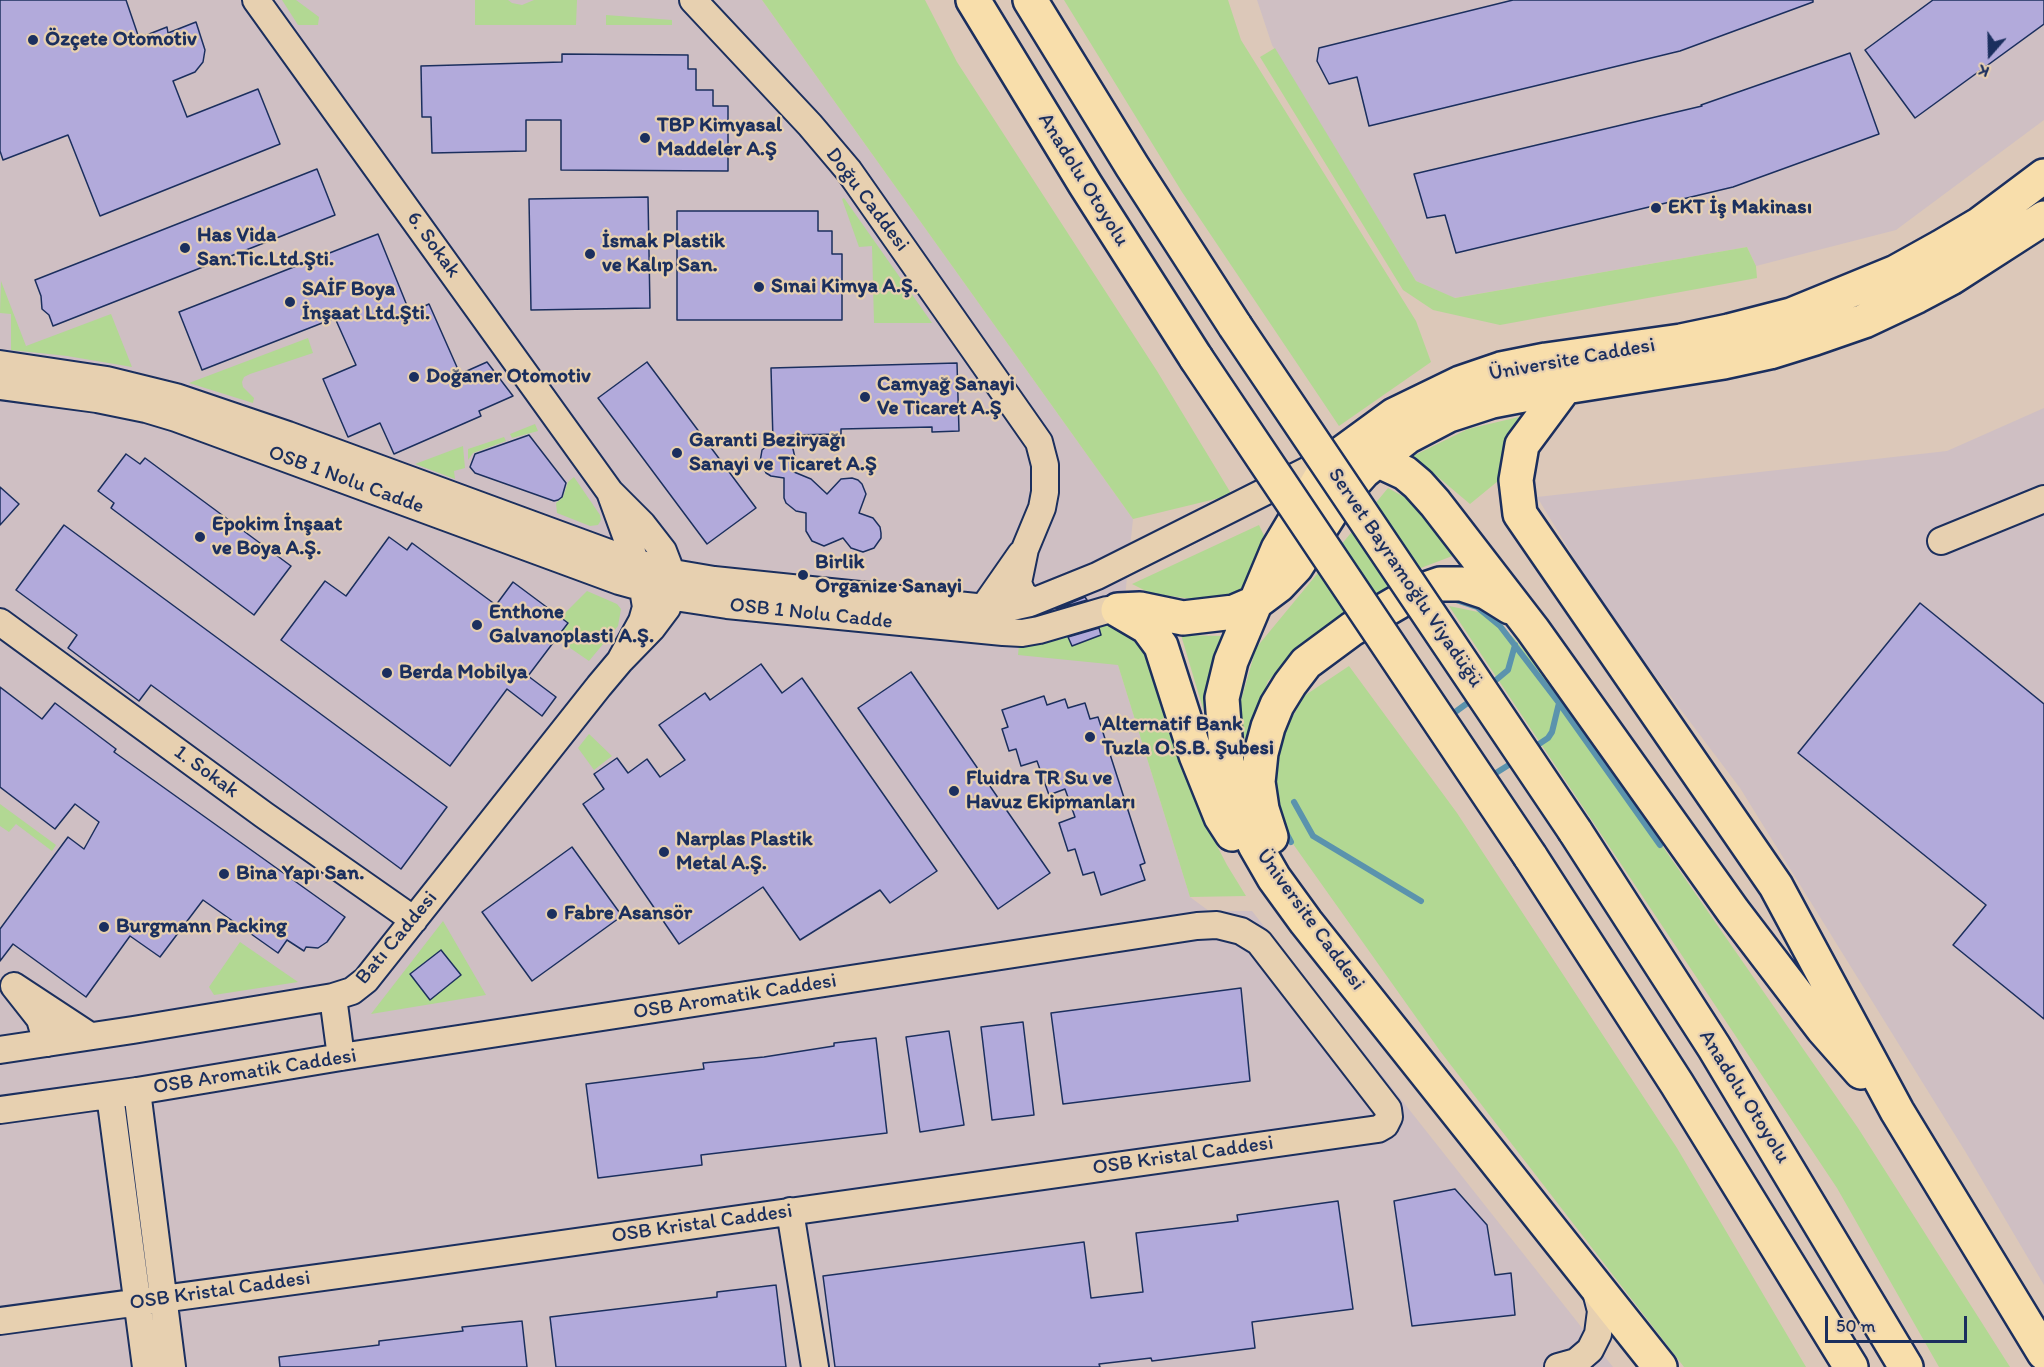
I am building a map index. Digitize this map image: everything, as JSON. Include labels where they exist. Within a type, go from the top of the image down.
[{"type":"main road","name":"Anadolu Otoyolu","points":[[974,0],[1085,184],[1196,358],[1530,856],[1677,1084],[1851,1367]]},
{"type":"main road","name":"Servet Bayramoğlu Viyadüğü","points":[[1030,0],[1132,166],[1235,326],[1575,831]]},
{"type":"main road","name":"Üniversite Caddesi","points":[[1660,1367],[1306,922],[1274,878],[1255,845],[1242,814],[1227,763],[1222,698],[1231,661],[1278,549],[1321,477],[1342,453],[1402,410],[1460,383],[1501,369],[1546,360],[1681,341],[1791,315],[1896,272],[1980,225],[2044,176]]},
{"type":"main road","name":"Üniversite Caddesi","points":[[1565,387],[1724,362],[1770,352],[1864,321],[1952,278],[2044,218]]},
{"type":"main road","points":[[1565,387],[1522,445],[1516,480],[1520,514],[1776,886],[1897,1112],[2044,1353]]},
{"type":"main road","name":"OSB 1 Nolu Cadde","points":[[1118,610],[1140,609],[1183,618],[1234,612],[1255,603],[1279,585],[1296,567],[1340,498],[1364,471],[1407,437],[1449,415],[1492,401],[1565,387]]},
{"type":"main road","points":[[1342,453],[1377,460],[1405,473],[1435,503],[1520,613],[1733,911],[1823,1029],[1897,1112]]},
{"type":"main road","points":[[1306,922],[1271,839],[1262,809],[1258,782],[1261,753],[1268,727],[1277,705],[1290,684],[1306,663],[1352,629],[1414,593],[1440,584],[1462,584],[1485,592],[1520,613]]},
{"type":"main road","points":[[1118,610],[1147,627],[1161,646],[1196,755],[1221,817],[1249,864],[1306,922]]},
{"type":"main road","name":"Anadolu Otoyolu","points":[[1575,831],[1714,1047],[1906,1367]]},
{"type":"street","name":"6. Sokak","points":[[256,0],[610,492],[659,544],[672,584]]},
{"type":"street","name":"Doğu Caddesi","points":[[693,0],[810,125],[849,171],[1031,428],[1043,453],[1047,479],[1042,508],[1025,549],[988,619]]},
{"type":"street","name":"OSB 1 Nolu Cadde","points":[[0,364],[107,380],[176,397],[288,435],[640,576]]},
{"type":"street","name":"OSB 1 Nolu Cadde","points":[[0,386],[97,399],[146,409],[640,576],[672,584],[714,580],[988,619],[1022,633],[1107,610],[1118,610]]},
{"type":"street","name":"OSB 1 Nolu Cadde","points":[[988,619],[1012,607],[1097,576],[1342,453]]},
{"type":"street","name":"6. Sokak","points":[[610,492],[640,576]]},
{"type":"street","points":[[1941,541],[2044,499]]},
{"type":"street","name":"Doğu Caddesi","points":[[1025,549],[1018,583],[1023,595],[1033,601]]},
{"type":"street","name":"Batı Caddesi","points":[[620,661],[646,607],[640,576]]},
{"type":"street","name":"Batı Caddesi","points":[[0,1050],[333,997],[352,991],[366,980],[620,661],[660,619],[667,608],[672,584]]},
{"type":"street","name":"1. Sokak","points":[[0,622],[414,920]]},
{"type":"street","name":"OSB Aromatik Caddesi","points":[[0,1110],[137,1091],[341,1057],[1197,926],[1217,925],[1241,931],[1259,942],[1388,1109]]},
{"type":"street","points":[[7,981],[90,1036]]},
{"type":"street","points":[[7,981],[40,1019],[47,1043]]},
{"type":"street","points":[[333,997],[341,1057]]},
{"type":"street","points":[[137,1091],[151,1300],[147,1367]]},
{"type":"street","points":[[110,1095],[151,1300],[172,1367]]},
{"type":"street","name":"OSB Kristal Caddesi","points":[[0,1321],[1378,1128],[1385,1125],[1389,1117],[1388,1109]]},
{"type":"street","points":[[790,1211],[815,1367]]},
{"type":"street","points":[[1558,1367],[1575,1362],[1583,1356],[1590,1350],[1599,1334],[1601,1311],[1594,1284]]},
{"type":"shaded area","points":[[0,0],[762,0],[1133,519],[1118,665],[1190,897],[1209,911],[1252,911],[1613,1367],[0,1367]]},
{"type":"shaded area","points":[[1257,0],[2044,0],[2044,120],[1896,230],[1756,266],[1747,247],[1454,298],[1416,281],[1272,45]]},
{"type":"shaded area","points":[[2044,408],[2044,1285],[1965,1151],[1740,788],[1607,612],[1537,497],[1947,451]]},
{"type":"green space","points":[[282,0],[296,0],[319,17],[318,25],[298,25]]},
{"type":"green space","points":[[475,0],[508,0],[522,5],[534,0],[577,0],[576,25],[475,25]]},
{"type":"green space","points":[[762,0],[925,0],[957,62],[1157,371],[1232,495],[1133,519]]},
{"type":"green space","points":[[1064,0],[1228,0],[1241,40],[1416,321],[1431,362],[1339,426],[1182,192]]},
{"type":"green space","points":[[606,15],[672,20],[672,25],[606,25]]},
{"type":"green space","points":[[1275,48],[1416,281],[1455,298],[1747,247],[1756,266],[1757,278],[1500,325],[1433,310],[1403,290],[1260,57]]},
{"type":"green space","points":[[844,198],[932,323],[874,323],[872,246],[859,247],[842,199]]},
{"type":"green space","points":[[1,281],[26,346],[111,314],[132,367],[67,356],[11,350],[11,314],[0,313]]},
{"type":"green space","points":[[308,338],[313,353],[244,377],[243,387],[254,398],[253,403],[189,383]]},
{"type":"green space","points":[[1527,415],[1510,445],[1498,481],[1470,504],[1413,456],[1468,429]]},
{"type":"green space","points":[[535,424],[538,431],[512,438],[510,434]]},
{"type":"green space","points":[[504,437],[506,441],[473,453],[468,460],[468,449]]},
{"type":"green space","points":[[463,446],[465,468],[454,471],[455,479],[415,464]]},
{"type":"green space","points":[[574,477],[600,515],[601,520],[598,525],[590,526],[557,513],[556,503],[563,497],[568,482]]},
{"type":"green space","points":[[1388,488],[1406,498],[1455,555],[1413,571],[1319,632],[1268,681],[1245,743],[1240,704],[1256,648]]},
{"type":"green space","points":[[1259,525],[1269,546],[1244,594],[1205,601],[1150,593],[1132,584]]},
{"type":"green space","points":[[587,591],[617,604],[621,609],[618,626],[589,661],[557,639],[569,623],[561,617]]},
{"type":"green space","points":[[1449,606],[1488,614],[1514,638],[1541,671],[1858,1128],[2010,1367],[1939,1367],[1837,1188]]},
{"type":"green space","points":[[1111,624],[1145,645],[1202,817],[1246,896],[1190,897],[1118,665],[1018,655],[1019,645]]},
{"type":"green space","points":[[1181,635],[1223,636],[1207,722]]},
{"type":"green space","points":[[1349,666],[1457,813],[1677,1148],[1806,1367],[1684,1367],[1440,1051],[1281,827],[1272,784],[1285,731],[1304,696]]},
{"type":"green space","points":[[589,734],[612,756],[594,770],[578,748]]},
{"type":"green space","points":[[0,804],[56,845],[52,851],[16,824],[9,832],[0,826]]},
{"type":"green space","points":[[443,921],[486,995],[371,1014]]},
{"type":"green space","points":[[240,942],[298,982],[214,995],[209,987]]},
{"type":"building","points":[[0,0],[126,0],[139,38],[167,27],[168,33],[196,22],[205,50],[203,62],[195,72],[173,81],[187,117],[258,89],[280,144],[100,216],[68,135],[3,160],[0,151]]},
{"type":"building","points":[[1513,0],[1813,0],[1813,2],[1680,51],[1369,126],[1357,77],[1329,84],[1317,61],[1319,48]]},
{"type":"building","points":[[1933,0],[2044,0],[2044,24],[1915,118],[1865,50]]},
{"type":"building","points":[[1850,53],[1879,134],[1733,187],[1456,253],[1445,215],[1427,218],[1414,174],[1702,106]]},
{"type":"building","name":"TBP Kimyasal Maddeler A.Ş","points":[[562,54],[688,55],[688,69],[696,69],[696,90],[713,90],[713,106],[728,106],[728,171],[561,170],[561,120],[526,120],[526,151],[432,153],[431,117],[422,117],[421,66],[562,62]]},
{"type":"building","name":"Has Vida San.Tic.Ltd.Şti.","points":[[317,169],[335,215],[53,326],[49,315],[42,309],[41,296],[35,280]]},
{"type":"building","name":"İsmak Plastik ve Kalıp San.","points":[[648,197],[650,308],[531,310],[529,199]]},
{"type":"building","name":"Sınai Kimya A.Ş.","points":[[677,211],[818,211],[818,231],[832,231],[832,254],[842,254],[842,320],[677,320]]},
{"type":"building","points":[[378,234],[410,313],[429,304],[460,374],[487,362],[513,396],[479,411],[481,416],[394,454],[380,423],[348,437],[323,379],[356,365],[335,318],[202,370],[179,312]]},
{"type":"building","name":"Garanti Beziryağı Sanayi ve Ticaret A.Ş","points":[[647,362],[756,508],[707,544],[598,398]]},
{"type":"building","name":"Camyağ Sanayi Ve Ticaret A.Ş","points":[[957,363],[959,431],[932,432],[932,427],[841,429],[841,434],[790,435],[795,458],[794,472],[811,479],[827,494],[841,479],[858,480],[866,494],[859,513],[873,518],[880,527],[881,533],[881,538],[874,548],[863,552],[851,548],[843,538],[824,546],[812,541],[806,531],[806,513],[796,511],[786,503],[784,478],[766,473],[760,462],[762,450],[773,441],[771,368]]},
{"type":"building","points":[[529,435],[566,483],[562,497],[558,500],[554,501],[475,473],[470,467],[475,454]]},
{"type":"building","name":"Epokim İnşaat ve Boya A.Ş.","points":[[126,454],[140,464],[145,458],[291,566],[254,615],[111,508],[114,503],[98,491]]},
{"type":"building","points":[[0,487],[19,504],[0,525]]},
{"type":"building","points":[[64,525],[447,807],[401,869],[151,685],[139,701],[68,648],[77,635],[16,590]]},
{"type":"building","points":[[389,537],[407,550],[412,543],[496,605],[513,582],[568,623],[528,676],[556,697],[542,716],[507,689],[450,766],[281,640],[325,581],[346,596]]},
{"type":"building","points":[[1085,597],[1087,600],[1056,609]]},
{"type":"building","points":[[1920,603],[2044,704],[2044,1019],[1953,945],[1986,905],[1798,753]]},
{"type":"building","points":[[1099,628],[1101,635],[1072,646],[1068,637]]},
{"type":"building","points":[[761,664],[782,693],[802,678],[937,871],[890,903],[880,890],[800,940],[763,887],[679,944],[583,804],[604,789],[594,774],[617,758],[628,773],[647,759],[660,777],[685,760],[659,725],[705,693],[710,700]]},
{"type":"building","name":"Fluidra TR Su ve Havuz Ekipmanları","points":[[911,672],[1050,873],[998,909],[858,708]]},
{"type":"building","points":[[0,687],[42,719],[55,703],[116,749],[114,752],[345,917],[327,942],[318,948],[306,947],[304,951],[287,940],[278,953],[203,900],[160,957],[130,936],[86,997],[13,944],[0,961],[0,929],[68,837],[84,849],[99,822],[75,804],[55,829],[0,787]]},
{"type":"building","points":[[1044,696],[1047,705],[1065,699],[1068,708],[1085,703],[1090,719],[1098,717],[1145,863],[1140,865],[1145,880],[1101,895],[1094,872],[1083,875],[1075,849],[1068,851],[1059,823],[1075,817],[1065,789],[1049,795],[1037,761],[1021,766],[1016,749],[1009,751],[1002,729],[1008,727],[1002,710]]},
{"type":"building","name":"Fabre Asansör","points":[[572,847],[622,916],[532,981],[482,912]]},
{"type":"building","points":[[441,950],[461,975],[430,1000],[410,974]]},
{"type":"building","points":[[1241,988],[1250,1081],[1063,1104],[1051,1013]]},
{"type":"building","points":[[1023,1022],[1034,1115],[992,1120],[981,1027]]},
{"type":"building","points":[[949,1031],[964,1125],[920,1132],[906,1037]]},
{"type":"building","points":[[876,1038],[887,1133],[701,1155],[702,1165],[598,1178],[586,1084],[704,1069],[703,1063],[764,1057],[834,1046],[834,1043]]},
{"type":"building","points":[[1455,1189],[1487,1225],[1495,1275],[1511,1273],[1515,1315],[1412,1326],[1394,1201]]},
{"type":"building","points":[[1338,1201],[1353,1309],[1252,1322],[1255,1348],[1152,1361],[1151,1358],[1099,1364],[1100,1367],[835,1367],[823,1276],[1084,1242],[1091,1298],[1143,1292],[1136,1233],[1238,1221],[1237,1215]]},
{"type":"building","points":[[776,1285],[786,1367],[556,1367],[550,1317],[717,1297],[717,1292]]},
{"type":"building","points":[[522,1321],[527,1367],[280,1367],[279,1357],[379,1345],[379,1341],[463,1331],[462,1327]]},
{"type":"waterway","points":[[1453,599],[1477,607],[1500,626],[1559,703],[1660,845]]},
{"type":"waterway","points":[[1490,685],[1508,670],[1515,645]]},
{"type":"waterway","points":[[1447,718],[1473,699]]},
{"type":"waterway","points":[[1530,750],[1548,738],[1552,732],[1559,703]]},
{"type":"waterway","points":[[1488,778],[1515,761]]},
{"type":"waterway","points":[[1294,802],[1313,836],[1421,901]]},
{"type":"waterway","points":[[1284,829],[1291,842]]},
{"type":"place","name":"Özçete Otomotiv","points":[[33,40]]},
{"type":"place","name":"TBP Kimyasal Maddeler A.Ş","points":[[645,138]]},
{"type":"place","name":"EKT İş Makinası","points":[[1656,208]]},
{"type":"place","name":"Has Vida San.Tic.Ltd.Şti.","points":[[185,248]]},
{"type":"place","name":"İsmak Plastik ve Kalıp San.","points":[[590,254]]},
{"type":"place","name":"Sınai Kimya A.Ş.","points":[[759,287]]},
{"type":"place","name":"SAİF Boya İnşaat Ltd.Şti.","points":[[290,302]]},
{"type":"place","name":"Doğaner Otomotiv","points":[[414,377]]},
{"type":"place","name":"Camyağ Sanayi Ve Ticaret A.Ş","points":[[865,397]]},
{"type":"place","name":"Garanti Beziryağı Sanayi ve Ticaret A.Ş","points":[[677,453]]},
{"type":"place","name":"Epokim İnşaat ve Boya A.Ş.","points":[[200,537]]},
{"type":"place","name":"Birlik Organize Sanayi","points":[[803,575]]},
{"type":"place","name":"Enthone Galvanoplasti A.Ş.","points":[[477,625]]},
{"type":"place","name":"Berda Mobilya","points":[[387,673]]},
{"type":"place","name":"Alternatif Bank Tuzla O.S.B. Şubesi","points":[[1090,737]]},
{"type":"place","name":"Fluidra TR Su ve Havuz Ekipmanları","points":[[954,791]]},
{"type":"place","name":"Narplas Plastik Metal A.Ş.","points":[[664,852]]},
{"type":"place","name":"Bina Yapı San.","points":[[224,874]]},
{"type":"place","name":"Fabre Asansör","points":[[552,914]]},
{"type":"place","name":"Burgmann Packing","points":[[104,927]]}]
